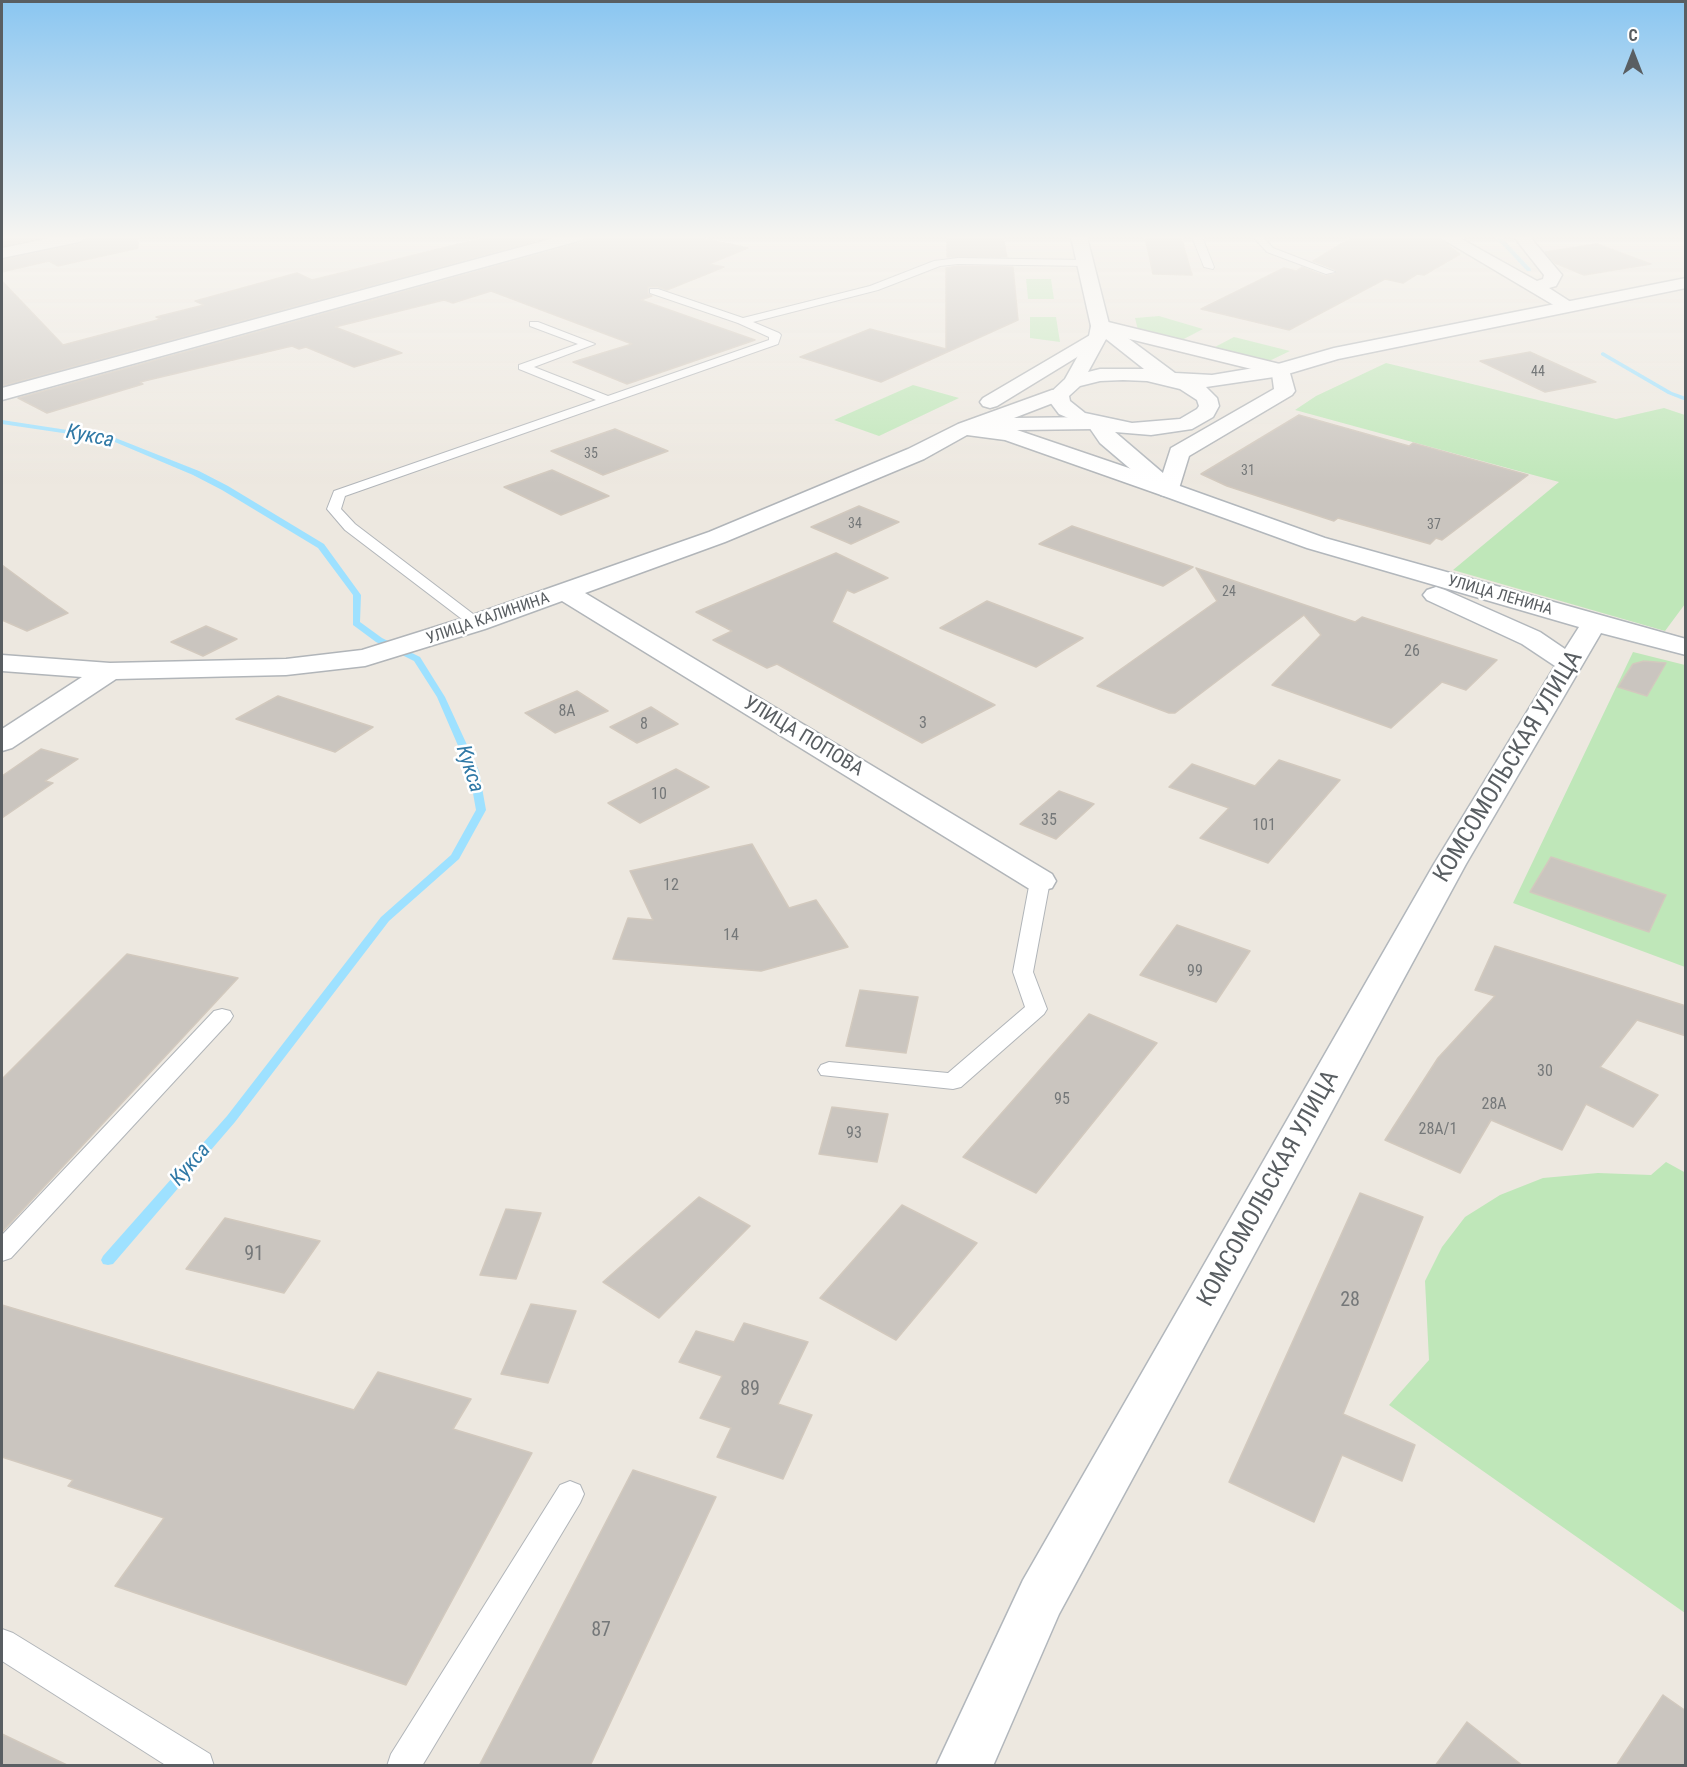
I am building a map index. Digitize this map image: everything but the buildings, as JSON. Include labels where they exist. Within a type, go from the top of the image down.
[{"type":"street","points":[[2,394],[275,319]]},
{"type":"street","points":[[1097,319],[1099,331],[1059,402],[1066,410],[1096,423],[1151,429],[1185,424],[1197,420],[1206,413],[1209,406],[1207,398],[1193,388],[1170,379],[1099,331]]},
{"type":"street","points":[[1170,379],[1212,381],[1281,370],[1334,354],[1502,319]]},
{"type":"street","points":[[1099,331],[1281,370]]},
{"type":"street","name":"УЛИЦА КАЛИНИНА","points":[[965,428],[972,412],[1099,331]]},
{"type":"street","points":[[1169,490],[1157,461],[1153,444],[1281,370]]},
{"type":"street","points":[[1169,490],[1179,453],[1285,391],[1281,370]]},
{"type":"street","name":"УЛИЦА КАЛИНИНА","points":[[2,663],[110,671],[286,667],[365,658],[424,641],[717,537],[916,453],[965,428],[1100,375],[1123,374],[1170,379]]},
{"type":"street","name":"УЛИЦА КАЛИНИНА","points":[[965,428],[1035,422],[1096,423]]},
{"type":"street","name":"УЛИЦА ЛЕНИНА","points":[[1096,423],[1108,438],[1169,490]]},
{"type":"street","name":"УЛИЦА ЛЕНИНА","points":[[965,428],[1008,434],[1316,543],[1686,647]]},
{"type":"street","name":"УЛИЦА ЛЕНИНА","points":[[1316,543],[1531,638],[1570,664]]},
{"type":"street","name":"УЛИЦА ПОПОВА","points":[[566,592],[1041,881]]},
{"type":"street","name":"КОМСОМОЛЬСКАЯ УЛИЦА","points":[[964,1766],[1041,1598],[1450,864],[1594,623]]},
{"type":"street","points":[[2,742],[110,671]]},
{"type":"lane","points":[[476,623],[350,526],[334,509],[339,494],[774,342],[775,335],[737,319]]},
{"type":"lane","points":[[742,321],[748,319]]},
{"type":"lane","points":[[534,324],[589,344],[523,368],[607,400]]},
{"type":"lane","points":[[829,1070],[954,1081],[1036,1009],[1023,972],[1041,881]]},
{"type":"lane","points":[[2,1251],[222,1016]]},
{"type":"lane","points":[[402,1766],[570,1494]]},
{"type":"lane","points":[[2,1644],[198,1766]]},
{"type":"green space","points":[[1030,319],[1056,319],[1060,342],[1030,338]]},
{"type":"green space","points":[[1135,319],[1171,319],[1203,329],[1180,341],[1138,330]]},
{"type":"green space","points":[[1234,337],[1290,351],[1265,363],[1211,349]]},
{"type":"green space","points":[[1386,363],[1616,419],[1664,408],[1685,415],[1685,604],[1665,631],[1453,570],[1559,482],[1295,410],[1316,396]]},
{"type":"green space","points":[[913,385],[959,398],[879,436],[834,420]]},
{"type":"green space","points":[[1633,652],[1685,665],[1685,967],[1513,903]]},
{"type":"green space","points":[[1666,1162],[1686,1173],[1685,1613],[1389,1405],[1429,1360],[1425,1281],[1442,1247],[1465,1217],[1500,1195],[1543,1178],[1598,1173],[1651,1175]]},
{"type":"waterway","name":"Кукса","points":[[1603,354],[1670,393],[1686,399]]},
{"type":"waterway","name":"Кукса","points":[[2,422],[111,438],[196,473],[321,546],[357,595],[356,623],[379,640],[417,659],[441,697],[474,771],[481,810],[455,857],[385,919],[231,1119],[108,1260]]}]
